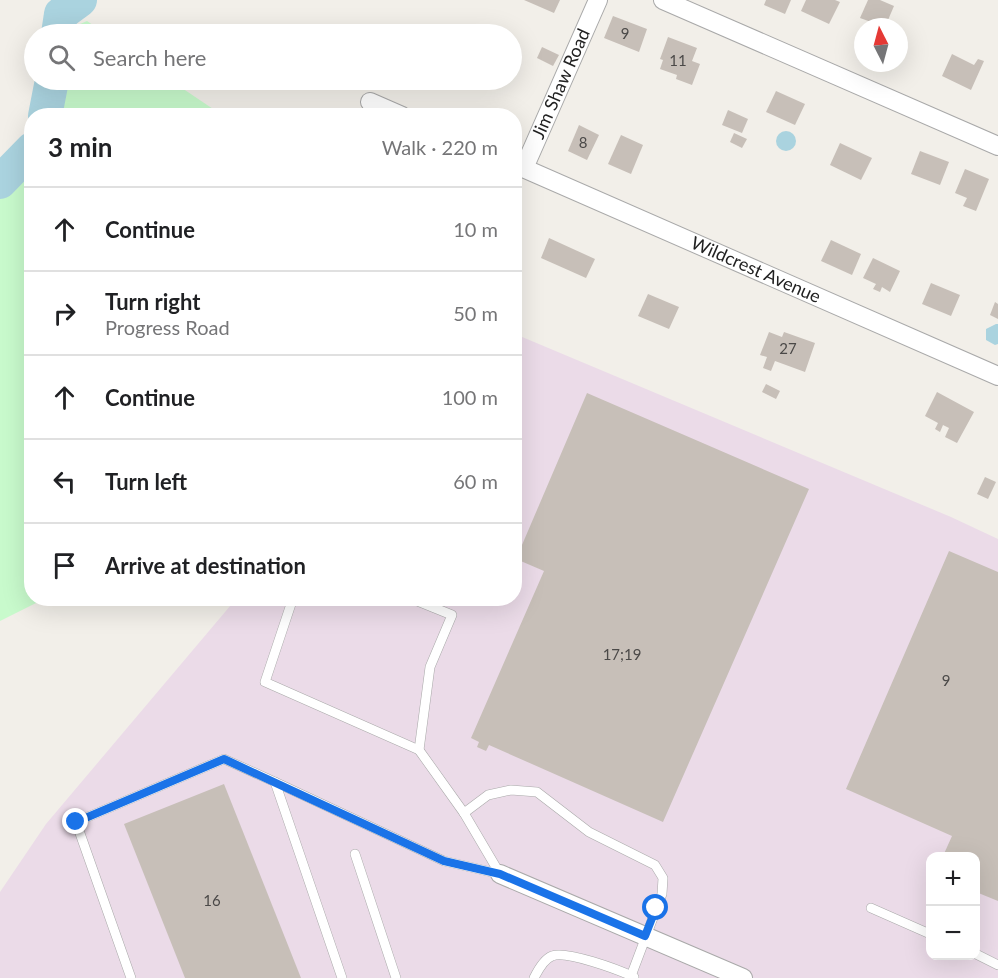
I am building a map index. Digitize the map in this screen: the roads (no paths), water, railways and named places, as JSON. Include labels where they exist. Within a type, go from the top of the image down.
[{"type":"street","name":"Jim Shaw Road","points":[[522,160],[598,0]]},
{"type":"street","points":[[663,0],[998,146]]},
{"type":"street","points":[[369,102],[383,108]]},
{"type":"street","name":"Wildcrest Avenue","points":[[522,167],[998,376]]},
{"type":"street","points":[[500,874],[743,978]]},
{"type":"lane","points":[[290,606],[265,682],[419,750],[464,813],[500,874]]},
{"type":"lane","points":[[419,750],[430,667],[452,615],[430,606]]},
{"type":"lane","points":[[130,978],[76,822],[224,759],[444,861],[500,874]]},
{"type":"lane","points":[[275,782],[342,978]]},
{"type":"lane","points":[[464,813],[488,795],[511,790],[537,792],[589,832],[655,865],[663,878],[662,894],[645,936],[633,977],[567,955],[552,956],[539,968],[534,978]]},
{"type":"lane","points":[[355,854],[396,978]]},
{"type":"lane","points":[[871,908],[926,932]]},
{"type":"lane","points":[[980,956],[998,964]]},
{"type":"water","points":[[782,131],[790,131],[796,137],[796,145],[790,151],[782,151],[776,145],[776,137]]},
{"type":"water","points":[[998,324],[998,344],[995,345],[986,340],[986,329]]},
{"type":"waterway","points":[[60,24],[61,14],[80,0]]},
{"type":"waterway","points":[[47,108],[50,90]]},
{"type":"waterway","points":[[0,182],[24,157]]}]
